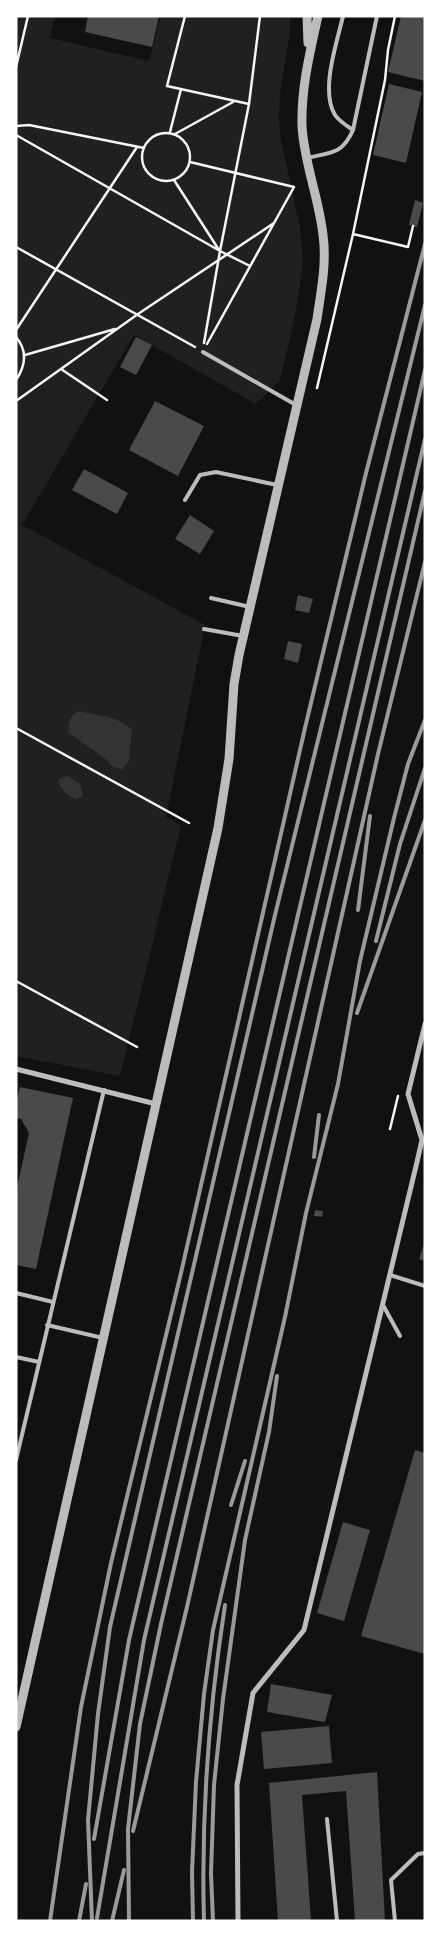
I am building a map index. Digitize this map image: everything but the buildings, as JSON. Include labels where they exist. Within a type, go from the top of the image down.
[{"type":"street","points":[[307,16],[307,63]]},
{"type":"street","points":[[16,1727],[21,1686],[103,1338],[225,791],[234,684],[243,636],[317,319],[324,274],[323,234],[302,127],[303,93],[307,63],[318,16]]},
{"type":"street","points":[[238,1921],[237,1785],[253,1693],[304,1630],[424,1139],[408,1094],[425,1024]]},
{"type":"street","points":[[16,1069],[156,1104]]},
{"type":"lane","points":[[343,16],[331,66],[329,94],[336,116],[352,130]]},
{"type":"lane","points":[[307,158],[336,152],[347,144],[352,130],[377,16]]},
{"type":"lane","points":[[203,352],[298,406]]},
{"type":"lane","points":[[185,500],[200,475],[216,472],[279,485]]},
{"type":"lane","points":[[211,598],[250,607]]},
{"type":"lane","points":[[204,629],[243,636]]},
{"type":"lane","points":[[16,1460],[52,1302],[104,1090]]},
{"type":"lane","points":[[390,1276],[425,1286]]},
{"type":"lane","points":[[16,1293],[52,1302]]},
{"type":"lane","points":[[383,1305],[400,1336]]},
{"type":"lane","points":[[47,1325],[103,1338]]},
{"type":"lane","points":[[16,1357],[39,1362]]},
{"type":"lane","points":[[327,1819],[337,1921]]},
{"type":"lane","points":[[395,1921],[391,1880],[418,1854],[425,1854]]},
{"type":"path","points":[[16,67],[28,16]]},
{"type":"path","points":[[185,16],[167,86],[249,104]]},
{"type":"path","points":[[203,352],[220,251],[249,104],[260,16]]},
{"type":"path","points":[[317,388],[386,80],[388,50],[395,16]]},
{"type":"path","points":[[170,132],[181,89]]},
{"type":"path","points":[[175,134],[234,101]]},
{"type":"path","points":[[16,126],[29,126],[144,148]]},
{"type":"path","points":[[170,132],[184,141],[191,151],[190,162],[184,174],[174,180],[161,181],[144,168],[142,158],[144,148],[150,138],[170,132]]},
{"type":"path","points":[[16,135],[111,187],[220,251],[250,266]]},
{"type":"path","points":[[16,330],[137,147]]},
{"type":"path","points":[[190,162],[294,188],[203,352]]},
{"type":"path","points":[[174,180],[220,251]]},
{"type":"path","points":[[16,401],[138,314],[274,223]]},
{"type":"path","points":[[353,234],[408,247],[413,226]]},
{"type":"path","points":[[16,247],[203,352]]},
{"type":"path","points":[[25,355],[119,328]]},
{"type":"path","points":[[16,337],[22,344],[25,355],[23,370],[16,380]]},
{"type":"path","points":[[61,369],[107,400]]},
{"type":"path","points":[[16,728],[189,824]]},
{"type":"path","points":[[16,981],[137,1048]]},
{"type":"path","points":[[390,1129],[399,1092]]},
{"type":"shaded area","points":[[16,16],[55,16],[50,38],[149,61],[161,16],[290,16],[290,32],[280,94],[280,136],[300,227],[303,262],[296,311],[280,380],[256,404],[134,335],[22,525],[205,625],[166,817],[181,826],[120,1076],[16,1056]]},
{"type":"shaded area","points":[[79,711],[120,721],[132,730],[129,761],[122,770],[110,765],[107,760],[69,733],[68,726],[70,720]]},
{"type":"shaded area","points":[[67,776],[80,784],[83,796],[76,799],[64,792],[58,779]]},
{"type":"railway","points":[[50,1921],[81,1707],[111,1563],[181,1273],[305,728],[366,473],[425,244]]},
{"type":"railway","points":[[92,1921],[88,1820],[98,1714],[110,1627],[275,915],[425,305]]},
{"type":"railway","points":[[94,1839],[129,1640],[425,370]]},
{"type":"railway","points":[[97,1918],[144,1640],[425,439]]},
{"type":"railway","points":[[129,1921],[128,1829],[140,1724],[161,1624],[425,491]]},
{"type":"railway","points":[[133,1831],[187,1607],[378,754],[425,562]]},
{"type":"railway","points":[[193,1921],[192,1872],[196,1782],[204,1694],[213,1630],[285,1317],[306,1213],[338,1084],[360,961],[408,764],[425,720]]},
{"type":"railway","points":[[376,941],[400,844],[425,768]]},
{"type":"railway","points":[[358,910],[370,816]]},
{"type":"railway","points":[[357,1013],[425,820]]},
{"type":"railway","points":[[314,1157],[319,1115]]},
{"type":"railway","points":[[213,1921],[211,1873],[214,1785],[223,1699],[245,1540],[269,1432],[277,1376]]},
{"type":"railway","points":[[231,1505],[245,1461]]},
{"type":"railway","points":[[204,1921],[203,1882],[207,1763],[219,1644],[225,1605]]},
{"type":"railway","points":[[112,1921],[124,1870]]},
{"type":"railway","points":[[79,1921],[86,1884]]}]
